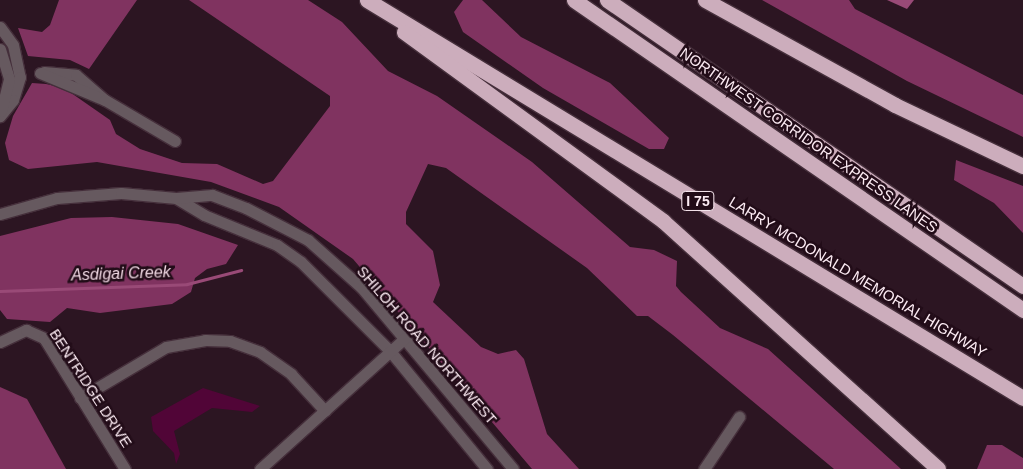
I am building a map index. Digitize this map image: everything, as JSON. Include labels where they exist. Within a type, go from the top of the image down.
[{"type":"highway","points":[[607,0],[1023,286]]},
{"type":"highway","points":[[705,0],[894,105],[1023,166]]},
{"type":"highway","points":[[370,2],[445,66],[663,221],[938,469]]},
{"type":"highway","name":"LARRY MCDONALD MEMORIAL HIGHWAY","points":[[370,2],[1023,398]]},
{"type":"highway","name":"NORTHWEST CORRIDOR EXPRESS LANES","points":[[577,2],[1023,310]]},
{"type":"street","points":[[0,27],[13,45],[20,77],[13,100],[0,116]]},
{"type":"street","points":[[0,49],[9,79],[0,116]]},
{"type":"street","points":[[105,100],[91,97],[40,73],[76,75],[105,100],[175,141]]},
{"type":"street","name":"SHILOH ROAD NORTHWEST","points":[[0,214],[40,201],[97,193],[176,198],[212,195],[308,240],[362,287],[513,469]]},
{"type":"street","name":"SHILOH ROAD NORTHWEST","points":[[176,198],[204,215],[276,245],[301,262],[390,351],[487,469]]},
{"type":"street","name":"BENTRIDGE DRIVE","points":[[0,342],[26,330],[40,334],[125,469]]},
{"type":"street","points":[[260,469],[405,338]]},
{"type":"street","points":[[80,398],[166,347],[214,340],[260,352],[291,374],[325,411]]},
{"type":"street","points":[[704,469],[739,417]]},
{"type":"shaded area","points":[[59,0],[137,0],[89,69],[70,60],[28,56],[18,28],[42,32],[50,25]]},
{"type":"shaded area","points":[[189,0],[308,0],[342,22],[388,71],[437,96],[532,162],[630,247],[654,250],[677,261],[676,286],[681,292],[720,328],[768,349],[901,469],[834,469],[673,335],[648,316],[637,316],[587,268],[446,168],[428,164],[406,212],[406,224],[433,251],[440,285],[433,302],[481,347],[498,354],[516,350],[524,359],[547,434],[579,469],[532,469],[353,259],[279,207],[211,182],[97,162],[28,169],[9,160],[5,143],[13,116],[32,83],[46,84],[64,88],[110,120],[116,134],[140,149],[182,163],[217,164],[263,184],[273,181],[330,106],[330,96]]},
{"type":"shaded area","points":[[463,0],[482,0],[521,37],[610,83],[669,138],[664,149],[649,149],[543,88],[463,32],[454,12]]},
{"type":"shaded area","points":[[762,0],[849,0],[855,9],[1023,95],[1023,137],[907,81]]},
{"type":"shaded area","points":[[887,0],[914,0],[907,9]]},
{"type":"shaded area","points":[[956,160],[1023,186],[1023,233],[994,203],[954,180]]},
{"type":"shaded area","points":[[112,217],[178,224],[238,245],[226,264],[207,269],[195,278],[191,292],[172,304],[100,313],[67,308],[50,322],[7,319],[0,310],[0,236],[71,218]]},
{"type":"shaded area","points":[[0,387],[27,399],[66,469],[0,469]]},
{"type":"shaded area","points":[[203,388],[260,406],[252,412],[212,408],[174,431],[180,454],[176,464],[174,453],[153,431],[151,417]]},
{"type":"shaded area","points":[[987,445],[1002,445],[1023,458],[1023,469],[977,469]]},
{"type":"waterway","name":"Asdigai Creek","points":[[0,291],[187,284],[241,270]]}]
